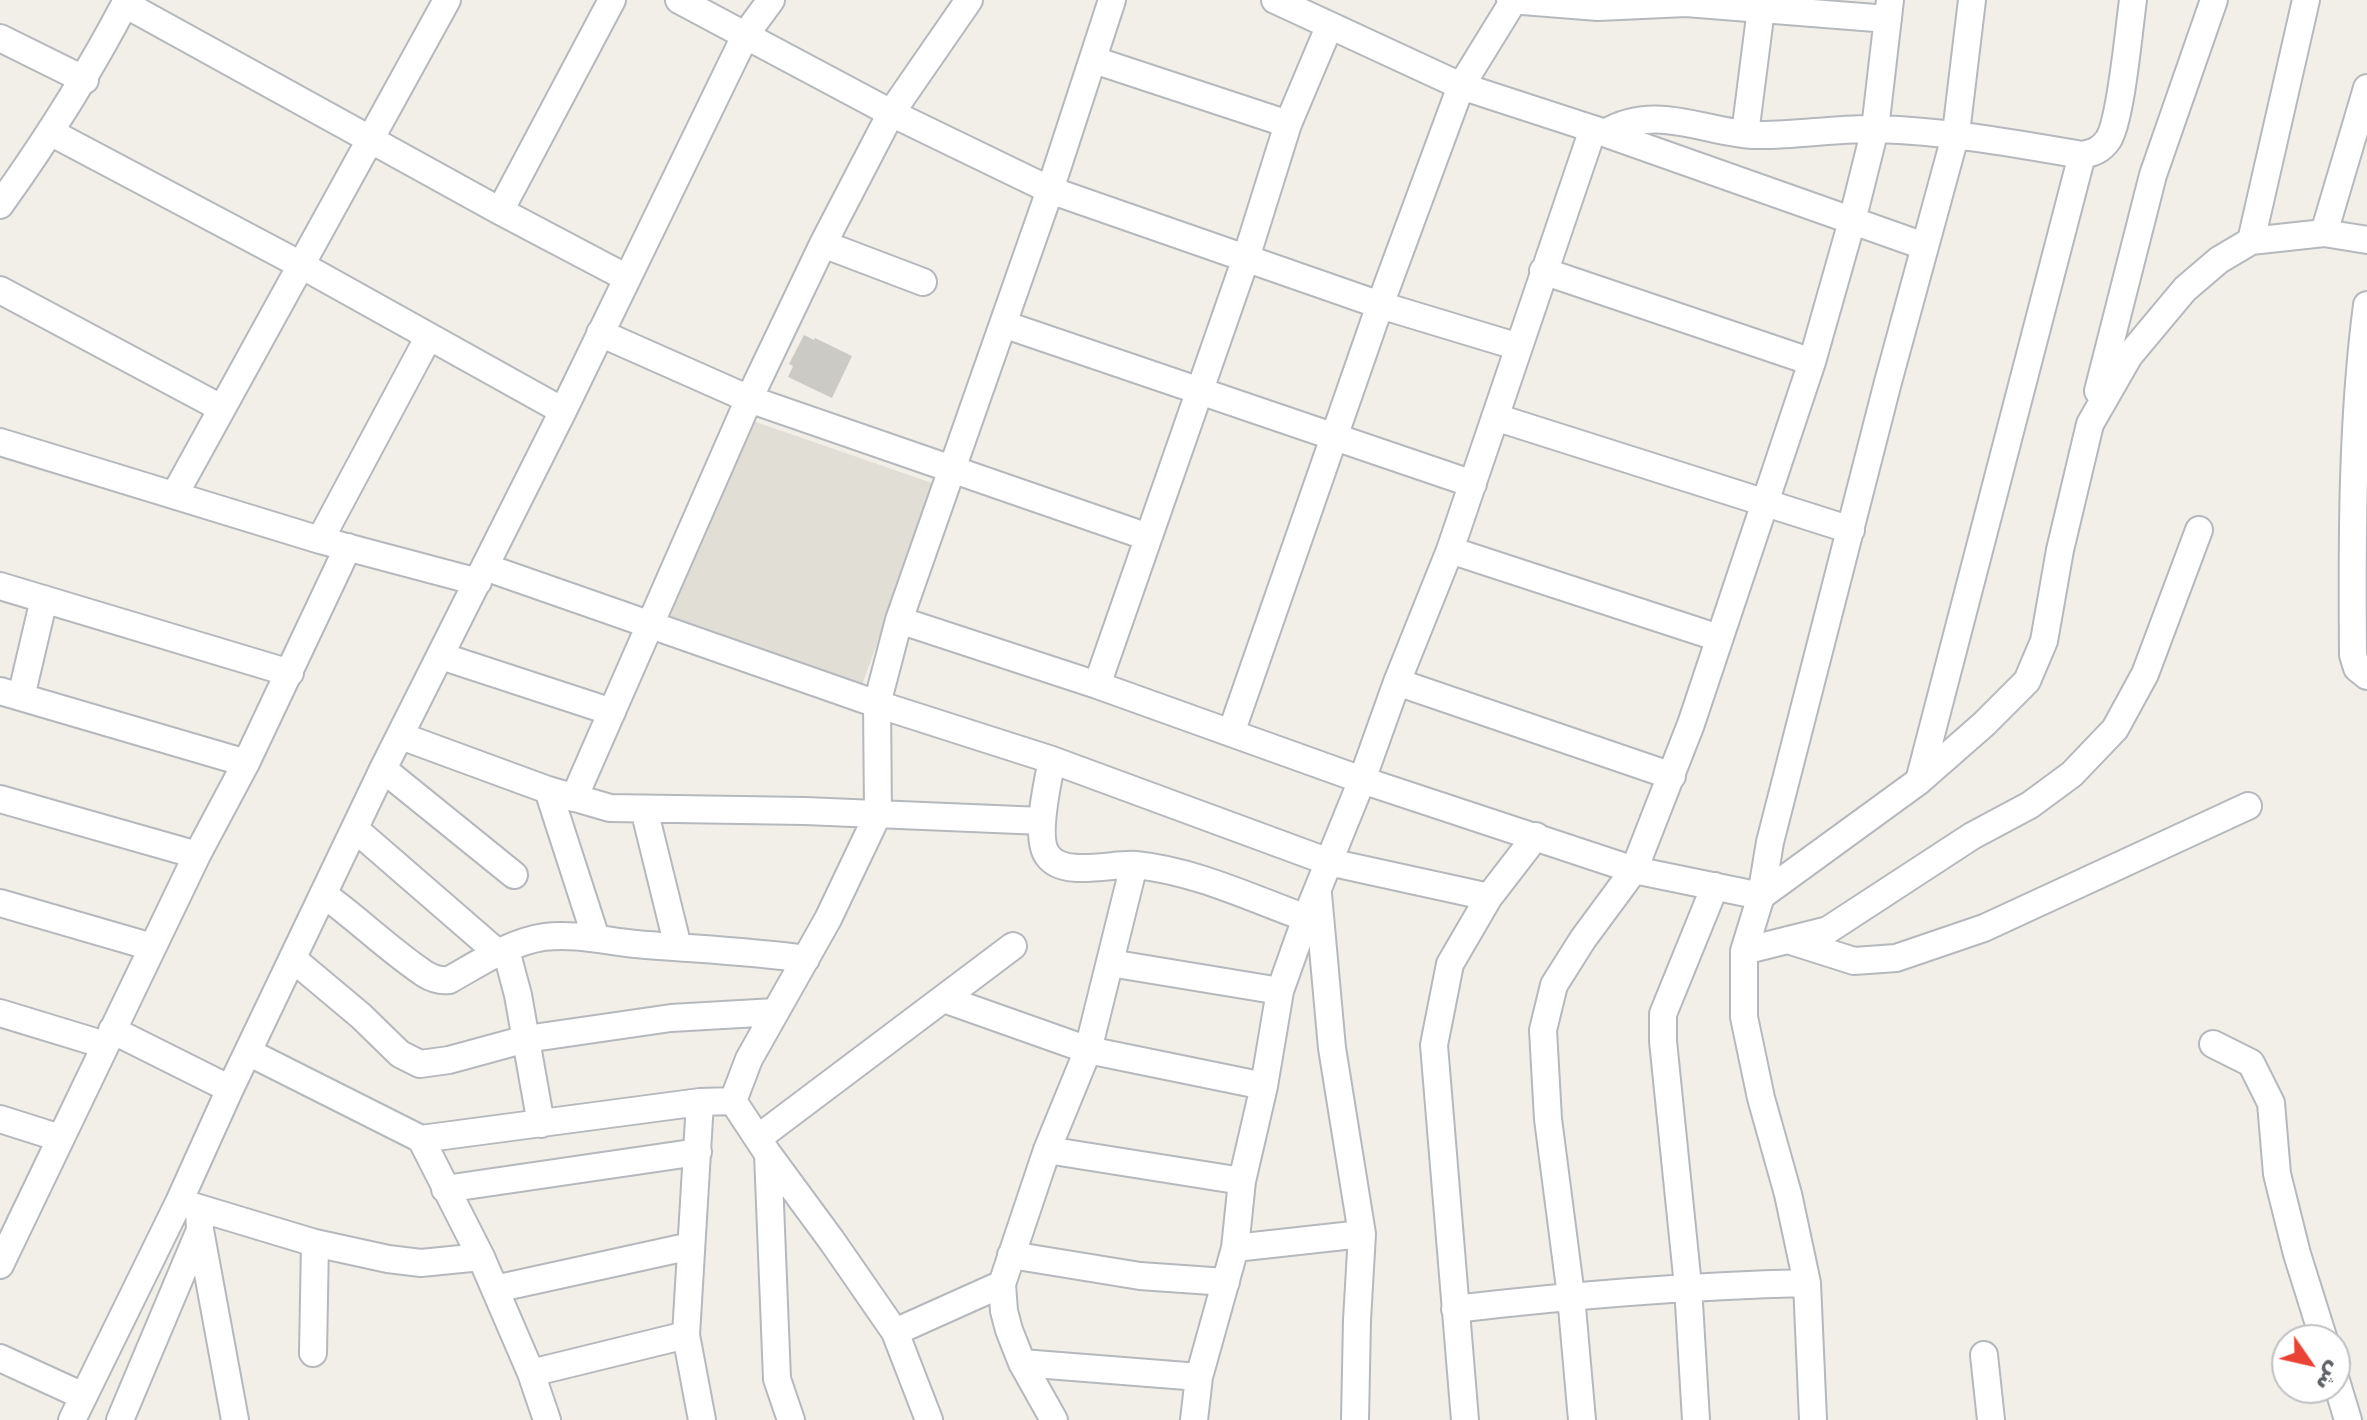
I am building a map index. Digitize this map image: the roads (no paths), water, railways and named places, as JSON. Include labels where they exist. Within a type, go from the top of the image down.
[{"type":"street","points":[[175,494],[447,0]]},
{"type":"street","points":[[500,211],[612,0]]},
{"type":"street","points":[[679,0],[891,113],[1050,190],[1380,305],[1519,347]]},
{"type":"street","points":[[120,1420],[193,1214],[230,1089],[383,769],[563,411],[746,34],[771,0]]},
{"type":"street","points":[[574,798],[749,399],[823,244],[891,113],[969,0]]},
{"type":"street","points":[[733,1101],[749,1059],[828,919],[878,814],[877,704],[899,620],[1050,190],[1112,0]]},
{"type":"street","points":[[1275,0],[1319,15],[1461,86],[1599,131],[1924,246]]},
{"type":"street","points":[[1813,1420],[1807,1283],[1744,1017],[1744,951],[1761,896],[1770,842],[1956,133],[1972,0]]},
{"type":"street","points":[[1599,131],[1640,120],[1697,123],[1745,134],[1799,135],[1875,129],[1956,133],[2082,155],[2099,149],[2111,134],[2133,0]]},
{"type":"street","points":[[899,620],[1634,870],[1761,896],[1919,781],[2027,681],[2044,641],[2060,550],[2153,175],[2214,0]]},
{"type":"street","points":[[2251,241],[2306,0]]},
{"type":"street","points":[[1231,733],[1380,305],[1461,86],[1513,1],[1600,4],[1686,1],[1889,9],[1875,129],[1812,362],[1766,502],[1672,776],[1634,870],[1583,939],[1554,985],[1543,1030],[1548,1119],[1571,1296],[1582,1420]]},
{"type":"street","points":[[0,205],[52,133],[85,80],[126,2],[500,211],[627,278]]},
{"type":"street","points":[[1745,134],[1763,5]]},
{"type":"street","points":[[1097,685],[1197,391],[1246,258],[1319,15]]},
{"type":"street","points":[[0,38],[85,80]]},
{"type":"street","points":[[1094,60],[1288,124]]},
{"type":"street","points":[[2324,233],[2367,88]]},
{"type":"street","points":[[1194,1420],[1199,1377],[1235,1248],[1242,1181],[1264,1086],[1280,991],[1450,550],[1543,271],[1599,131]]},
{"type":"street","points":[[52,133],[301,265],[563,411]]},
{"type":"street","points":[[1919,781],[2082,155]]},
{"type":"street","points":[[2090,424],[2129,356],[2157,320],[2185,289],[2219,260],[2251,241],[2324,233],[2367,240]]},
{"type":"street","points":[[823,244],[923,282]]},
{"type":"street","points":[[1543,271],[1812,362]]},
{"type":"street","points":[[0,290],[221,408]]},
{"type":"street","points":[[2367,305],[2355,465],[2352,570],[2353,655],[2357,668],[2367,676]]},
{"type":"street","points":[[1003,324],[1473,484]]},
{"type":"street","points":[[600,333],[749,399],[1148,537]]},
{"type":"street","points":[[320,540],[428,338]]},
{"type":"street","points":[[1495,417],[1851,530]]},
{"type":"street","points":[[0,442],[320,540],[482,574],[649,625],[877,704],[1052,760],[1329,862],[1489,897]]},
{"type":"street","points":[[1744,951],[1828,930],[1972,836],[2030,805],[2072,774],[2115,729],[2145,674],[2199,530]]},
{"type":"street","points":[[0,1265],[197,855],[290,673],[348,547]]},
{"type":"street","points":[[1450,550],[1719,638]]},
{"type":"street","points":[[0,586],[290,673]]},
{"type":"street","points":[[44,599],[10,694],[246,763]]},
{"type":"street","points":[[441,656],[612,712]]},
{"type":"street","points":[[1397,682],[1672,776]]},
{"type":"street","points":[[401,736],[548,790],[610,808],[1042,821]]},
{"type":"street","points":[[1052,760],[1042,821],[1045,850],[1054,862],[1074,868],[1134,865],[1183,873],[1306,918]]},
{"type":"street","points":[[383,769],[514,875]]},
{"type":"street","points":[[548,790],[596,938]]},
{"type":"street","points":[[0,799],[197,855]]},
{"type":"street","points":[[1788,940],[1854,961],[1896,958],[1984,928],[2248,806]]},
{"type":"street","points":[[644,809],[678,947]]},
{"type":"street","points":[[355,829],[502,952],[526,1039],[541,1124]]},
{"type":"street","points":[[1465,1420],[1434,1045],[1450,964],[1489,897],[1536,836]]},
{"type":"street","points":[[1054,1420],[1022,1363],[1009,1330],[1002,1284],[1047,1150],[1088,1050],[1134,865]]},
{"type":"street","points":[[1696,1420],[1688,1286],[1663,1041],[1663,1014],[1715,886]]},
{"type":"street","points":[[1317,891],[1332,1048],[1362,1234],[1355,1420]]},
{"type":"street","points":[[323,894],[435,979],[449,980],[502,952],[544,937],[730,949],[806,959]]},
{"type":"street","points":[[0,903],[152,947]]},
{"type":"street","points":[[763,1146],[1013,946]]},
{"type":"street","points":[[293,959],[361,1016],[400,1054],[420,1064],[449,1060],[526,1039],[671,1018],[775,1012]]},
{"type":"street","points":[[1110,963],[1280,991]]},
{"type":"street","points":[[944,999],[1088,1050],[1264,1086]]},
{"type":"street","points":[[0,1013],[108,1038],[230,1089]]},
{"type":"street","points":[[2213,1044],[2251,1063],[2271,1103],[2277,1174],[2319,1324]]},
{"type":"street","points":[[248,1052],[421,1139],[700,1102],[733,1101]]},
{"type":"street","points":[[733,1101],[895,1332],[929,1420]]},
{"type":"street","points":[[700,1102],[686,1335],[702,1420]]},
{"type":"street","points":[[0,1119],[60,1138]]},
{"type":"street","points":[[421,1139],[481,1257],[531,1373],[547,1420]]},
{"type":"street","points":[[763,1146],[777,1379],[791,1420]]},
{"type":"street","points":[[1047,1150],[1242,1181]]},
{"type":"street","points":[[445,1189],[698,1152]]},
{"type":"street","points":[[193,1214],[388,1259],[421,1263],[481,1257]]},
{"type":"street","points":[[72,1420],[83,1396],[193,1214]]},
{"type":"street","points":[[193,1214],[235,1420]]},
{"type":"street","points":[[1235,1248],[1362,1234]]},
{"type":"street","points":[[313,1353],[315,1243]]},
{"type":"street","points":[[495,1289],[691,1246]]},
{"type":"street","points":[[1011,1255],[1140,1276],[1226,1282]]},
{"type":"street","points":[[1455,1309],[1688,1286],[1807,1283]]},
{"type":"street","points":[[895,1332],[1002,1284]]},
{"type":"street","points":[[531,1373],[686,1335]]},
{"type":"street","points":[[1984,1355],[1991,1420]]},
{"type":"street","points":[[0,1358],[83,1396]]},
{"type":"street","points":[[1022,1363],[1199,1377]]}]
